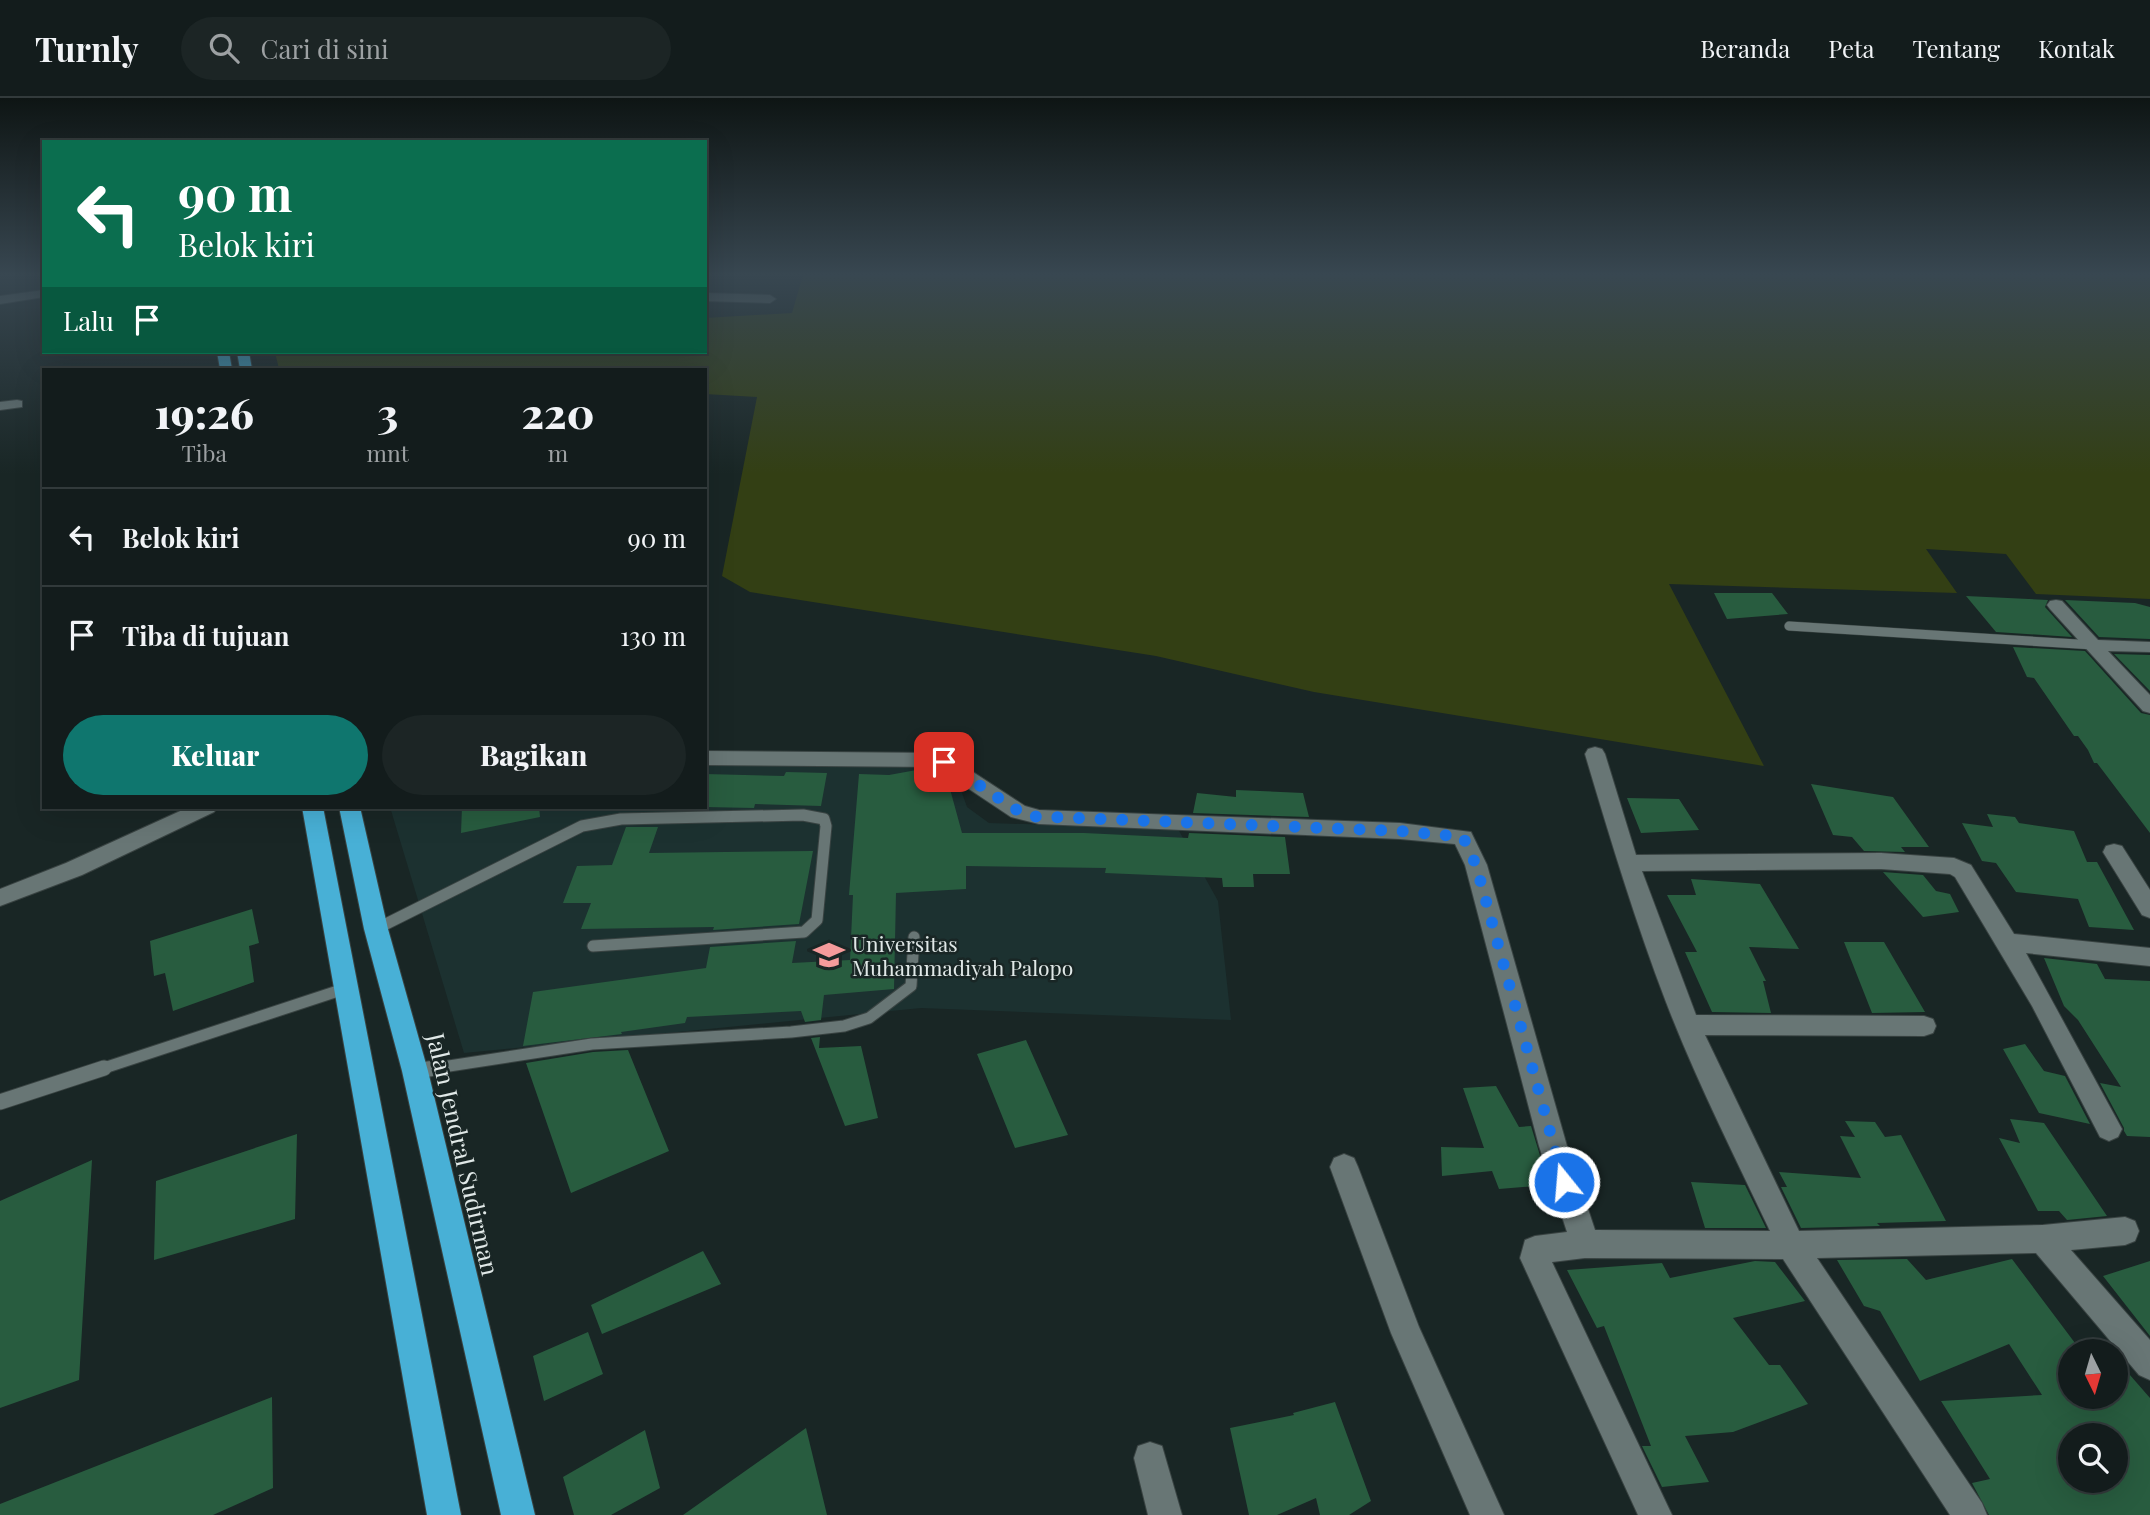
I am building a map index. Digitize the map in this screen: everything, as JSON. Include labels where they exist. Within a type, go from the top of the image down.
[{"type":"highway","points":[[312,809],[444,1515]]},
{"type":"highway","name":"Jalan Jendral Sudirman","points":[[349,809],[376,929],[415,1071],[518,1515]]},
{"type":"street","points":[[0,405],[17,404]]},
{"type":"street","points":[[2056,605],[2150,707]]},
{"type":"street","points":[[2094,645],[2150,647]]},
{"type":"street","points":[[1595,754],[1628,863],[1689,1026],[1791,1245],[1970,1515]]},
{"type":"street","points":[[707,758],[940,760],[1018,812],[1039,817],[1400,831],[1463,837],[1476,865],[1553,1146],[1585,1244]]},
{"type":"street","points":[[0,898],[74,869],[203,809]]},
{"type":"street","points":[[2114,852],[2150,909]]},
{"type":"street","points":[[1628,863],[1881,861],[1954,866],[1964,871],[2041,999],[2109,1129]]},
{"type":"street","points":[[2007,942],[2150,957]]},
{"type":"street","points":[[1689,1026],[1924,1026]]},
{"type":"street","points":[[1344,1167],[1406,1333],[1487,1515]]},
{"type":"street","points":[[1656,1515],[1535,1258],[1535,1250],[1585,1244],[1791,1245],[2042,1239],[2125,1231]]},
{"type":"street","points":[[2042,1239],[2150,1364]]},
{"type":"street","points":[[1150,1458],[1165,1515]]},
{"type":"lane","points":[[1789,626],[2094,645]]},
{"type":"lane","points":[[376,929],[582,826],[621,819],[803,815],[824,819],[826,826],[817,920],[804,932],[593,946]]},
{"type":"lane","points":[[415,1071],[592,1044],[791,1032],[855,1023],[869,1018],[911,986],[914,937]]},
{"type":"lane","points":[[0,1102],[347,988]]},
{"type":"shaded area","name":"Universitas Muhammadiyah Palopo","points":[[940,763],[956,776],[967,807],[989,823],[1178,829],[1218,901],[1231,1020],[921,1008],[464,1053],[391,809],[707,809],[707,764]]},
{"type":"green space","points":[[707,341],[2150,341],[2150,599],[2036,594],[2006,554],[1926,549],[1957,593],[1669,584],[1764,766],[1314,692],[1156,656],[750,592],[722,576],[757,397],[707,394],[707,368],[279,368],[275,354],[707,354]]},
{"type":"building","points":[[1714,593],[1772,593],[1788,614],[1727,619]]},
{"type":"building","points":[[1966,596],[2048,600],[2045,607],[2072,637],[1996,632]]},
{"type":"building","points":[[2065,600],[2135,603],[2150,607],[2150,639],[2099,637]]},
{"type":"building","points":[[2013,647],[2085,651],[2141,713],[2150,715],[2150,833],[2097,763],[2094,763],[2088,750],[2078,736],[2074,736],[2034,678],[2027,677]]},
{"type":"building","points":[[2114,654],[2150,655],[2150,691]]},
{"type":"building","points":[[922,769],[935,770],[947,778],[962,833],[1084,833],[1188,838],[1189,833],[1285,837],[1290,874],[1253,874],[1254,887],[1223,887],[1222,878],[1105,873],[1106,868],[966,866],[966,889],[896,893],[894,989],[824,995],[821,1020],[805,1022],[801,1011],[687,1017],[685,1023],[523,1046],[533,992],[706,968],[710,947],[796,941],[792,963],[850,960],[853,895],[849,895],[859,774],[889,775]]},
{"type":"building","points":[[786,772],[827,773],[821,806],[755,804],[754,808],[707,807],[707,774],[784,776]]},
{"type":"building","points":[[1811,784],[1893,797],[1929,847],[1901,847],[1905,852],[1864,851],[1852,837],[1833,835]]},
{"type":"building","points":[[1236,790],[1303,793],[1309,817],[1193,813],[1197,793],[1236,797]]},
{"type":"building","points":[[1627,798],[1679,799],[1699,830],[1641,833]]},
{"type":"building","points":[[462,809],[539,809],[540,817],[461,833]]},
{"type":"building","points":[[1987,814],[2015,817],[2019,823],[2074,831],[2087,862],[2097,862],[2134,930],[2089,927],[2078,899],[2016,892],[1996,863],[1982,861],[1962,823],[1993,827]]},
{"type":"building","points":[[626,827],[658,827],[649,853],[813,851],[799,924],[713,930],[714,927],[581,929],[591,903],[563,903],[577,866],[612,865]]},
{"type":"building","points":[[1883,872],[1923,875],[1936,891],[1950,894],[1959,912],[1923,917]]},
{"type":"building","points":[[1691,879],[1760,884],[1799,949],[1749,947],[1766,981],[1763,981],[1771,1013],[1712,1012],[1685,952],[1697,952],[1667,895],[1696,895]]},
{"type":"building","points":[[252,909],[259,943],[249,946],[254,982],[173,1011],[165,973],[154,976],[150,941]]},
{"type":"building","points":[[1844,942],[1884,942],[1925,1012],[1872,1013]]},
{"type":"building","points":[[2044,958],[2097,964],[2105,979],[2150,981],[2150,1137],[2127,1136],[2124,1131],[2100,1083],[2121,1087],[2078,1020],[2064,1006]]},
{"type":"building","points":[[820,1037],[819,1048],[861,1046],[878,1118],[845,1126],[811,1038]]},
{"type":"building","points":[[1026,1040],[1068,1135],[1015,1148],[977,1054]]},
{"type":"building","points":[[2025,1044],[2044,1071],[2065,1076],[2090,1124],[2039,1113],[2003,1049]]},
{"type":"building","points":[[628,1050],[669,1151],[571,1193],[526,1063],[593,1052]]},
{"type":"building","points":[[1496,1086],[1519,1127],[1531,1126],[1549,1185],[1499,1189],[1492,1171],[1442,1176],[1441,1147],[1484,1148],[1463,1088]]},
{"type":"building","points":[[2010,1119],[2044,1123],[2107,1216],[2067,1220],[2059,1211],[2038,1211],[1999,1138],[2020,1143]]},
{"type":"building","points":[[1845,1121],[1875,1122],[1885,1137],[1901,1135],[1946,1221],[1801,1228],[1781,1187],[1787,1187],[1779,1172],[1861,1178],[1840,1136],[1855,1137]]},
{"type":"building","points":[[297,1134],[295,1219],[154,1260],[156,1181]]},
{"type":"building","points":[[92,1160],[79,1380],[0,1408],[0,1201]]},
{"type":"building","points":[[1691,1182],[1745,1185],[1766,1228],[1705,1228]]},
{"type":"building","points":[[703,1251],[721,1284],[602,1334],[591,1305]]},
{"type":"building","points":[[1907,1259],[1926,1280],[2012,1259],[2072,1339],[2058,1339],[2058,1409],[2128,1409],[2128,1373],[2150,1398],[2150,1515],[1989,1515],[1972,1483],[1990,1479],[1941,1401],[2042,1395],[2009,1344],[1920,1381],[1880,1311],[1864,1306],[1837,1260]]},
{"type":"building","points":[[1755,1261],[1775,1262],[1805,1301],[1733,1318],[1769,1365],[1780,1365],[1808,1404],[1733,1432],[1685,1436],[1709,1482],[1662,1487],[1642,1446],[1651,1446],[1604,1326],[1597,1328],[1567,1270],[1662,1263],[1670,1278]]},
{"type":"building","points":[[2150,1261],[2150,1336],[2103,1276]]},
{"type":"building","points":[[588,1332],[603,1374],[544,1401],[533,1356]]},
{"type":"building","points":[[272,1397],[273,1488],[213,1515],[0,1515],[0,1504]]},
{"type":"building","points":[[1335,1402],[1371,1501],[1349,1515],[1320,1515],[1316,1498],[1277,1515],[1249,1515],[1230,1428],[1294,1415],[1293,1413]]},
{"type":"building","points":[[806,1428],[827,1515],[683,1515],[758,1462]]},
{"type":"building","points":[[645,1430],[660,1488],[611,1515],[574,1515],[563,1477]]},
{"type":"place","name":"Universitas Muhammadiyah Palopo","points":[[829,955]]},
{"type":"route","points":[[944,762],[1026,816],[1400,831],[1463,837],[1476,865],[1564,1182]]}]
